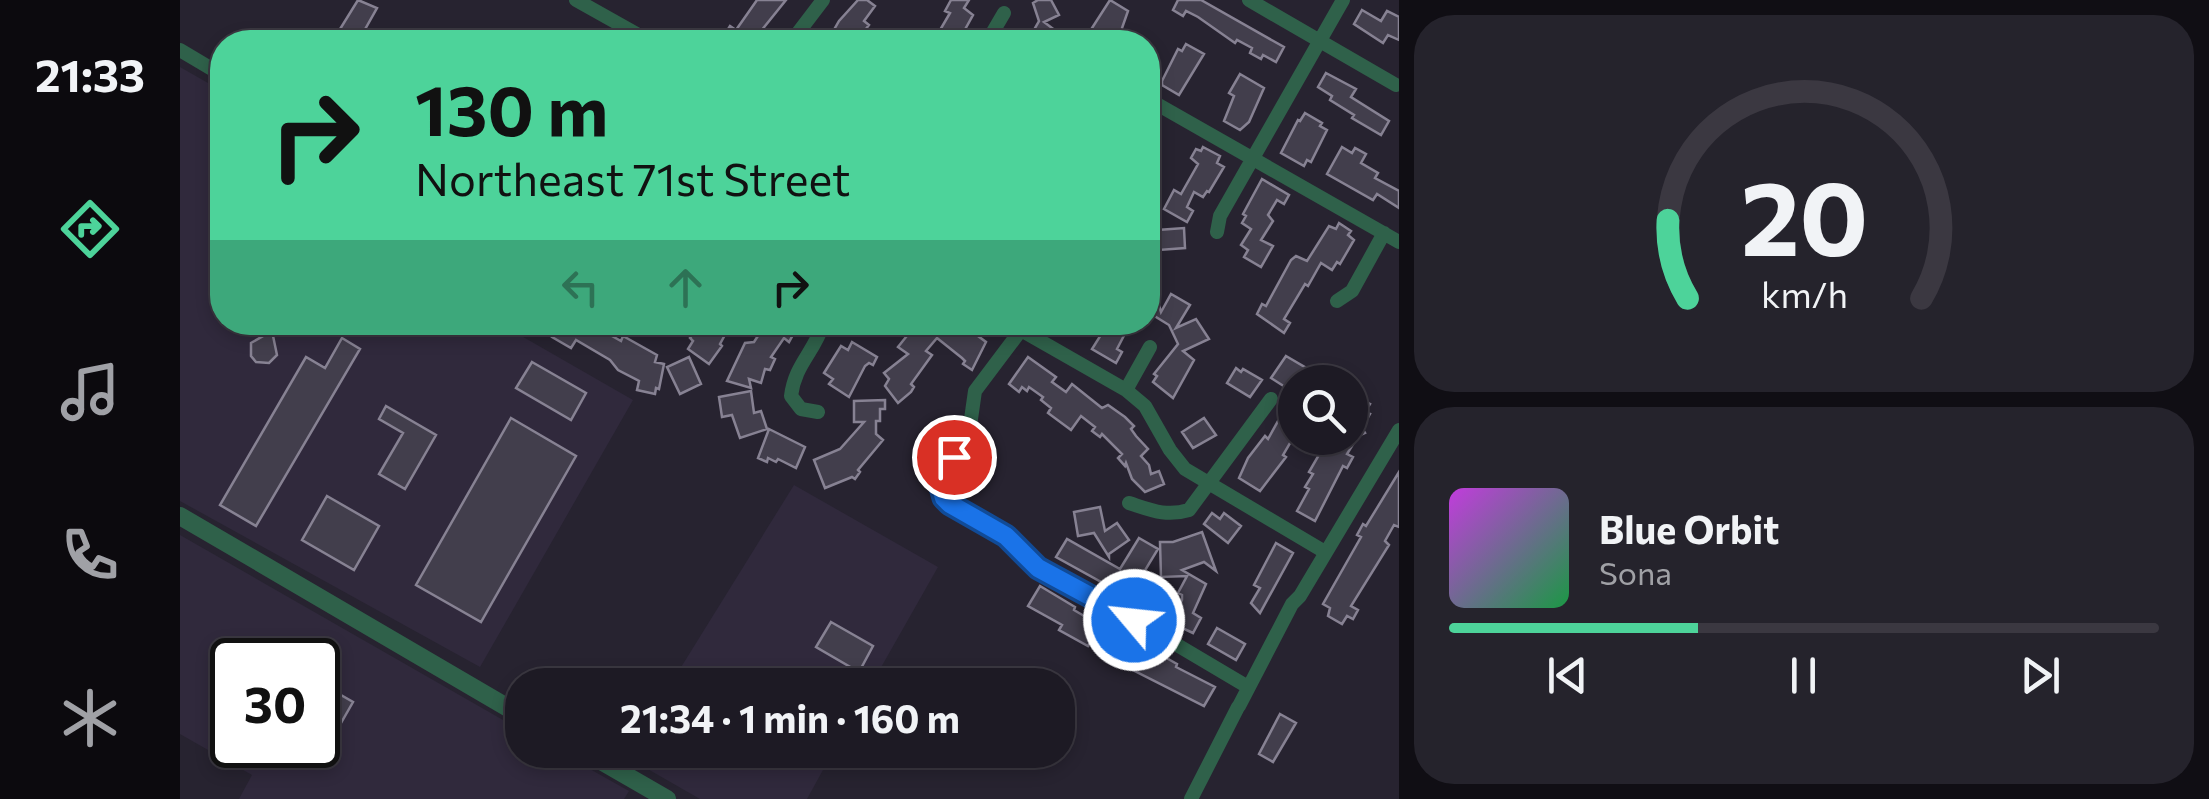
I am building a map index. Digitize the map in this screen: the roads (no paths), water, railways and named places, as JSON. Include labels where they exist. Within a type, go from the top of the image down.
[{"type":"street","points":[[576,0],[630,30]]},
{"type":"street","points":[[800,30],[823,0]]},
{"type":"street","points":[[1249,0],[1396,85]]},
{"type":"street","points":[[1217,232],[1220,216],[1343,0]]},
{"type":"street","points":[[995,30],[1004,14]]},
{"type":"street","points":[[180,50],[210,68]]},
{"type":"street","points":[[1160,105],[1399,242]]},
{"type":"street","points":[[1337,301],[1352,291],[1384,234]]},
{"type":"street","points":[[818,412],[801,409],[791,396],[794,374],[820,335]]},
{"type":"street","points":[[1018,335],[976,390],[970,426],[943,476],[941,492],[950,504],[1006,536],[1038,568],[1248,687]]},
{"type":"street","points":[[1037,335],[1146,406],[1170,450],[1186,469],[1325,552]]},
{"type":"street","points":[[1126,390],[1150,347]]},
{"type":"street","points":[[1129,503],[1173,515],[1189,510],[1271,399]]},
{"type":"street","points":[[1190,799],[1271,640],[1399,430]]},
{"type":"street","points":[[180,516],[505,706]]},
{"type":"street","points":[[613,768],[667,799]]}]
